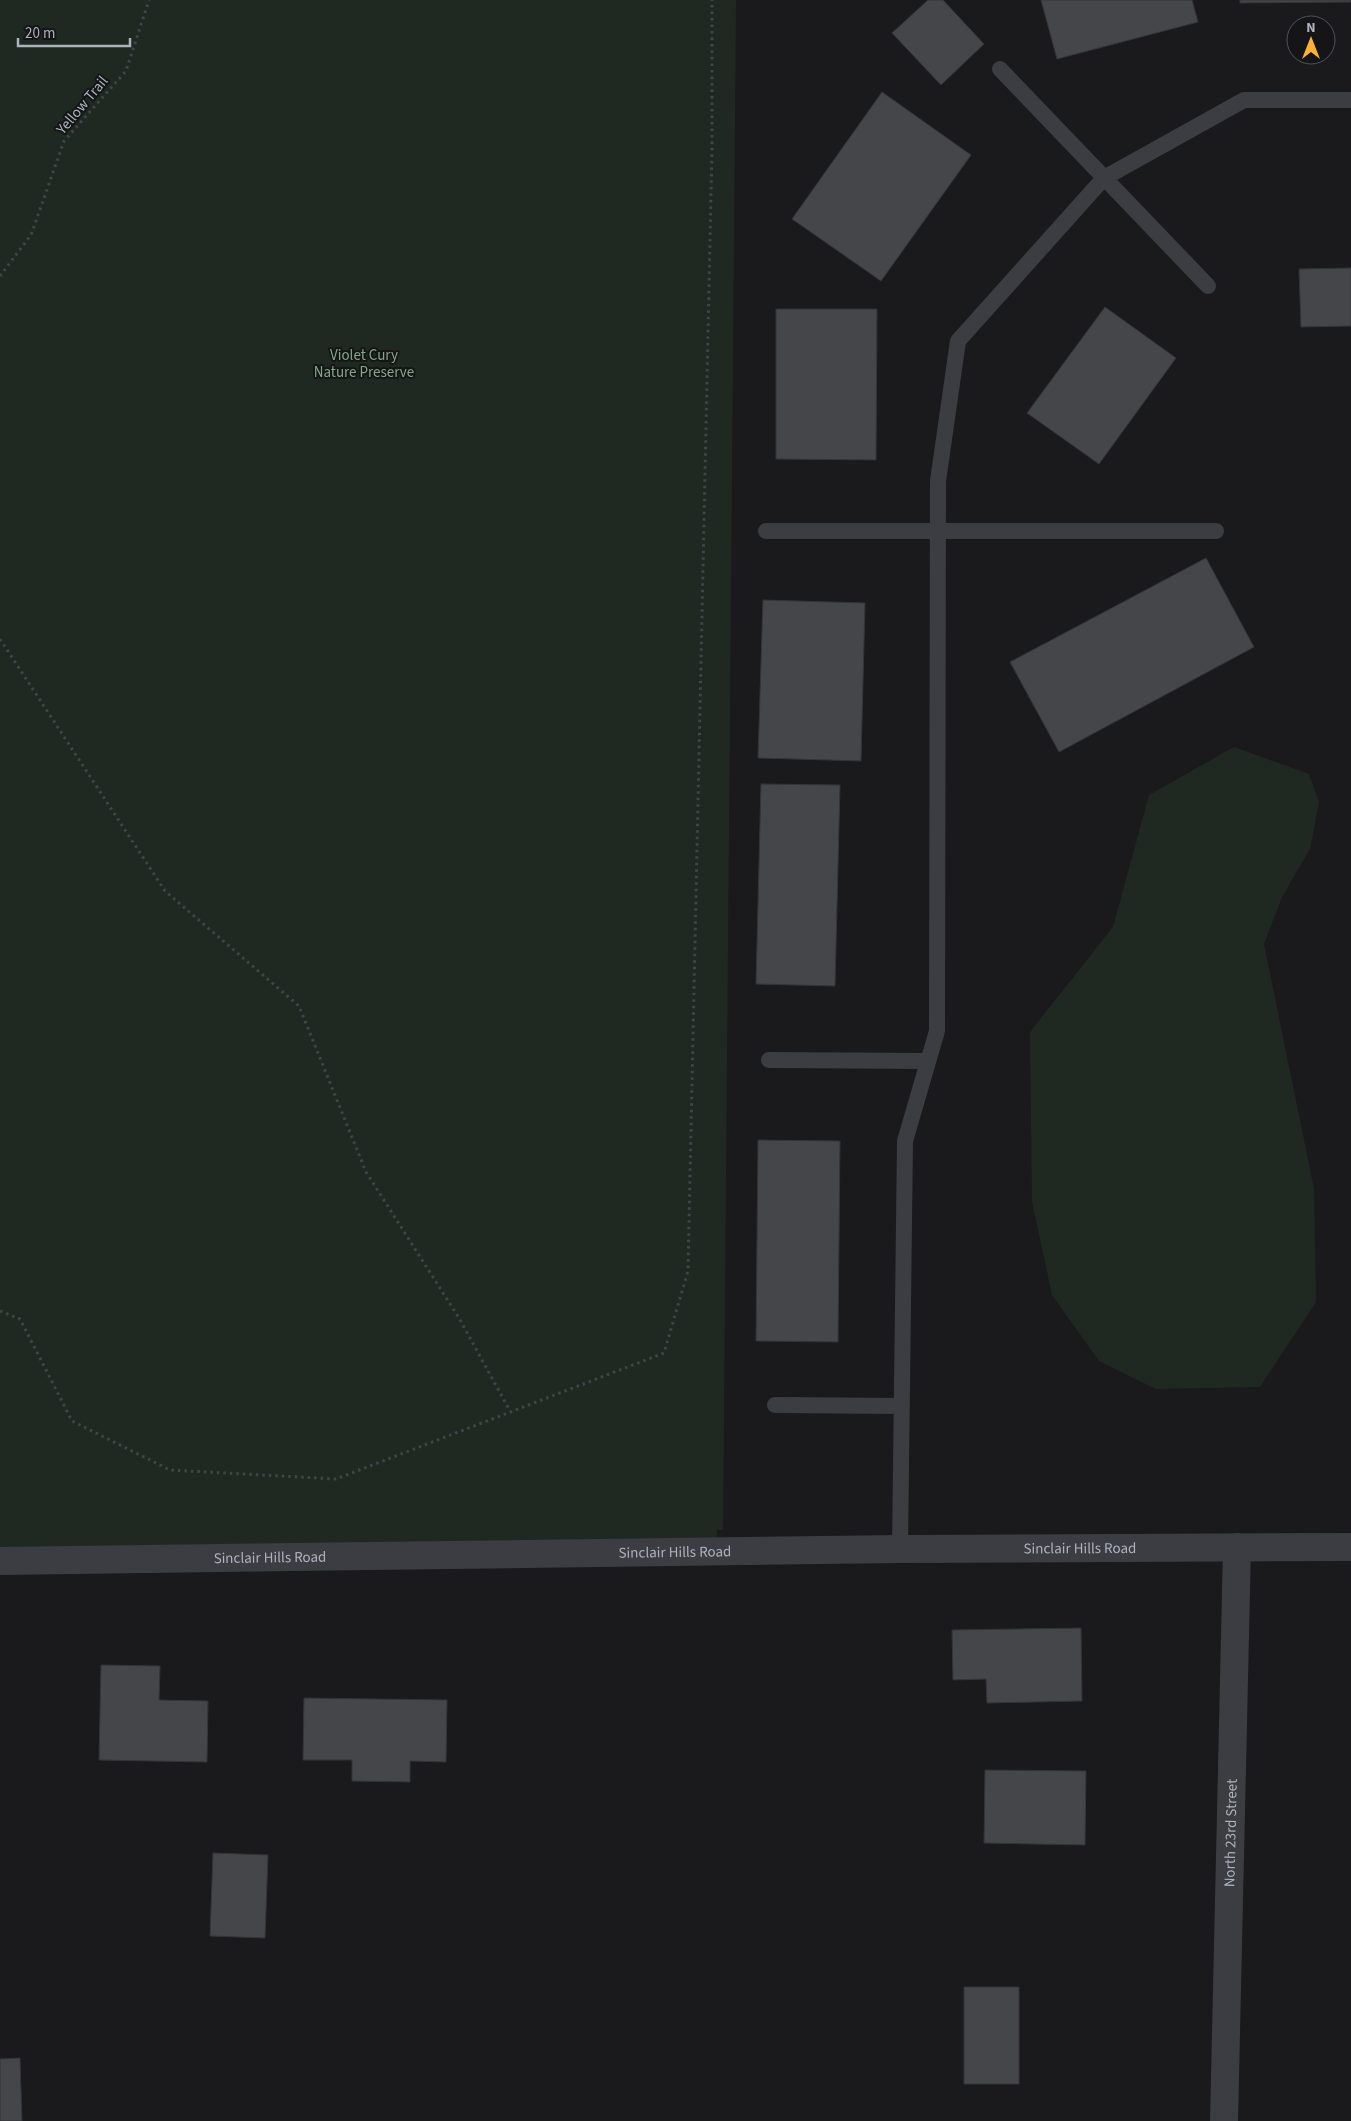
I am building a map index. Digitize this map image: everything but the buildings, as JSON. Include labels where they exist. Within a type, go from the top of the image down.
[{"type":"street","name":"North 23rd Street","points":[[1224,2121],[1237,1547]]},
{"type":"street","name":"Sinclair Hills Road","points":[[0,1561],[900,1549],[1351,1547]]},
{"type":"lane","points":[[1000,69],[1208,286]]},
{"type":"lane","points":[[900,1549],[905,1142],[937,1031],[938,481],[958,341],[1104,178],[1244,100],[1351,100]]},
{"type":"lane","points":[[766,531],[1216,531]]},
{"type":"lane","points":[[769,1060],[928,1061]]},
{"type":"lane","points":[[775,1405],[901,1406]]},
{"type":"path","name":"Yellow Trail","points":[[0,276],[31,235],[64,141],[126,71],[149,0]]},
{"type":"path","points":[[0,1311],[20,1319],[72,1421],[170,1470],[336,1479],[510,1410],[664,1353],[688,1271],[712,167],[712,0]]},
{"type":"path","points":[[0,639],[166,891],[299,1006],[366,1172],[459,1318],[510,1410]]},
{"type":"green space","name":"Violet Cury Nature Preserve","points":[[0,0],[736,0],[723,1530],[717,1530],[716,1553],[0,1558]]},
{"type":"green space","points":[[1234,747],[1309,774],[1319,802],[1310,849],[1282,897],[1264,944],[1314,1189],[1316,1302],[1260,1387],[1156,1389],[1099,1361],[1052,1295],[1032,1202],[1030,1032],[1113,927],[1149,795]]}]
